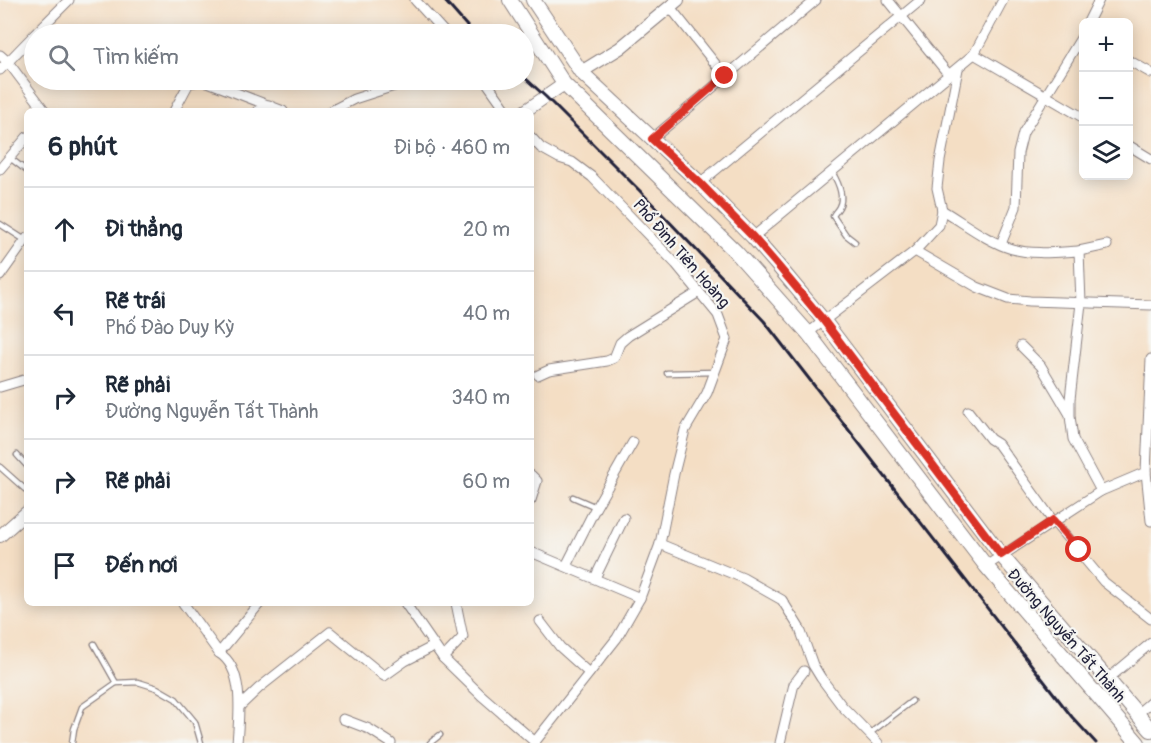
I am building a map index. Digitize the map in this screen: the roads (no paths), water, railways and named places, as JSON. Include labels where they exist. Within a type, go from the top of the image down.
[{"type":"main road","name":"Đường Nguyễn Tất Thành","points":[[510,0],[525,24]]},
{"type":"main road","name":"Đường Nguyễn Tất Thành","points":[[532,0],[581,72],[701,184],[753,237],[824,321],[1001,555],[1151,730]]},
{"type":"main road","name":"Đường Nguyễn Tất Thành","points":[[534,37],[564,84],[736,252],[808,333],[986,566],[1138,743]]},
{"type":"main road","points":[[683,201],[701,184]]},
{"type":"main road","points":[[1036,624],[1050,612]]},
{"type":"street","points":[[46,24],[69,0]]},
{"type":"street","points":[[415,0],[437,24]]},
{"type":"street","points":[[652,139],[816,0]]},
{"type":"street","points":[[888,0],[949,75]]},
{"type":"street","points":[[701,184],[921,0]]},
{"type":"street","points":[[753,237],[974,54],[1004,0]]},
{"type":"street","points":[[1090,18],[1099,0]]},
{"type":"street","points":[[581,72],[620,48],[674,3],[725,76]]},
{"type":"street","points":[[1001,244],[1016,207],[1018,153],[1023,134],[1079,39]]},
{"type":"street","points":[[0,70],[4,58],[24,43]]},
{"type":"street","points":[[974,54],[1079,116]]},
{"type":"street","points":[[4,58],[24,84]]},
{"type":"street","points":[[1133,63],[1151,73]]},
{"type":"street","points":[[808,333],[915,250],[939,225],[942,210],[937,188],[940,161],[958,69]]},
{"type":"street","points":[[529,108],[564,84]]},
{"type":"street","points":[[29,90],[43,108]]},
{"type":"street","points":[[176,108],[185,90]]},
{"type":"street","points":[[229,90],[276,108]]},
{"type":"street","points":[[337,108],[354,99],[382,90]]},
{"type":"street","points":[[492,90],[505,108]]},
{"type":"street","points":[[264,108],[269,105]]},
{"type":"street","name":"Phố Đinh Tiên Hoàng","points":[[534,140],[541,148],[572,162],[592,177],[676,264],[718,315],[726,333],[726,343],[716,372],[707,393],[685,430],[660,544],[640,598],[617,638],[535,742]]},
{"type":"street","points":[[0,169],[24,141]]},
{"type":"street","points":[[1133,148],[1151,159]]},
{"type":"street","points":[[942,210],[1013,249],[1032,252],[1079,251],[1107,245]]},
{"type":"street","points":[[0,276],[24,242]]},
{"type":"street","points":[[915,250],[976,287],[1008,299],[1151,305]]},
{"type":"street","points":[[1079,251],[1081,303],[1070,416],[1073,439],[1101,491]]},
{"type":"street","points":[[538,375],[549,370],[608,361],[614,358],[620,344],[628,336],[699,292]]},
{"type":"street","points":[[1021,346],[1041,366],[1070,416]]},
{"type":"street","points":[[1151,359],[1146,472],[1151,521]]},
{"type":"street","points":[[0,387],[24,380]]},
{"type":"street","points":[[968,411],[990,439],[998,444],[1053,520],[1104,582],[1151,619]]},
{"type":"street","points":[[566,566],[633,442]]},
{"type":"street","points":[[986,566],[1053,520],[1101,491],[1146,472]]},
{"type":"street","points":[[0,536],[24,515]]},
{"type":"street","points":[[595,578],[624,518]]},
{"type":"street","points":[[660,544],[743,578],[782,600],[800,629],[813,665],[821,678],[842,706],[878,743]]},
{"type":"street","points":[[534,553],[640,598]]},
{"type":"street","points":[[185,606],[219,653],[232,666],[240,706],[237,743]]},
{"type":"street","points":[[219,653],[258,606]]},
{"type":"street","points":[[407,606],[443,658],[480,695],[535,742]]},
{"type":"street","points":[[443,658],[463,637],[457,606]]},
{"type":"street","points":[[540,621],[560,647],[589,673]]},
{"type":"street","points":[[240,706],[259,688],[330,632],[384,676],[405,661],[434,646]]},
{"type":"street","points":[[1108,679],[1151,643]]},
{"type":"street","points":[[780,743],[794,684],[804,671]]},
{"type":"street","points":[[1137,714],[1151,702]]},
{"type":"street","points":[[343,719],[369,729],[391,743]]},
{"type":"lane","points":[[10,158],[24,169]]},
{"type":"lane","points":[[832,172],[840,192],[839,207],[833,216],[846,235],[855,242]]},
{"type":"lane","points":[[0,224],[24,238]]},
{"type":"lane","points":[[667,374],[716,372]]},
{"type":"lane","points":[[17,455],[24,463]]},
{"type":"lane","points":[[0,467],[24,488]]},
{"type":"lane","points":[[573,497],[596,507]]},
{"type":"lane","points":[[94,644],[116,683]]},
{"type":"lane","points":[[72,743],[74,729],[82,707],[116,683],[138,682],[157,688],[176,699],[195,722],[201,743]]},
{"type":"lane","points":[[869,734],[912,701]]},
{"type":"lane","points":[[430,743],[440,735]]},
{"type":"railway","points":[[444,0],[465,24]]},
{"type":"railway","points":[[534,86],[640,191],[764,321],[1072,717],[1096,743]]}]
